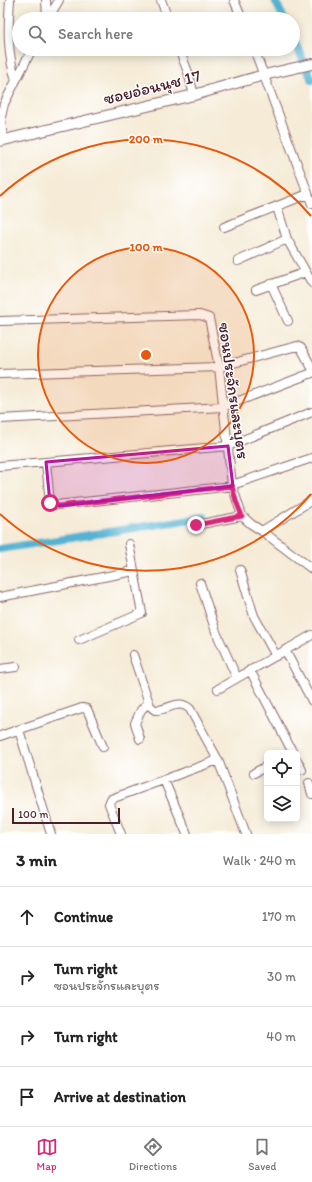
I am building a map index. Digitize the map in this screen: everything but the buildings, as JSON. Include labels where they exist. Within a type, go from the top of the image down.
[{"type":"street","points":[[10,0],[8,23],[10,63],[16,80]]},
{"type":"street","points":[[46,0],[47,12]]},
{"type":"street","points":[[52,12],[59,0]]},
{"type":"street","points":[[161,0],[165,12]]},
{"type":"street","points":[[234,0],[239,12]]},
{"type":"street","points":[[1,141],[2,109],[28,56]]},
{"type":"street","points":[[182,56],[194,95]]},
{"type":"street","points":[[257,56],[312,204]]},
{"type":"street","name":"ซอยอ่อนนุช 17","points":[[1,141],[194,95],[264,75],[312,64]]},
{"type":"street","points":[[224,227],[308,194]]},
{"type":"street","points":[[256,290],[271,284],[310,277],[287,240],[276,207]]},
{"type":"street","points":[[238,261],[287,240]]},
{"type":"street","points":[[271,284],[288,320]]},
{"type":"street","name":"ซอนประจักรและบุตร","points":[[0,320],[203,315],[209,318],[219,367],[232,485],[242,516]]},
{"type":"street","points":[[0,374],[219,367],[297,346],[301,348],[312,368]]},
{"type":"street","points":[[0,419],[223,407],[312,373]]},
{"type":"street","points":[[0,466],[228,446],[312,412]]},
{"type":"street","points":[[46,462],[50,503],[56,505],[232,485],[312,458]]},
{"type":"street","points":[[262,531],[312,500]]},
{"type":"street","points":[[196,525],[242,516],[312,569]]},
{"type":"street","points":[[79,640],[142,613],[129,544]]},
{"type":"street","points":[[240,570],[254,616],[276,656]]},
{"type":"street","points":[[0,597],[134,571]]},
{"type":"street","points":[[200,583],[216,632],[237,678]]},
{"type":"street","points":[[218,689],[312,635]]},
{"type":"street","points":[[285,650],[312,701]]},
{"type":"street","points":[[133,655],[149,702],[155,710],[180,704],[185,704],[190,709],[218,760],[246,834]]},
{"type":"street","points":[[0,669],[16,667]]},
{"type":"street","points":[[250,670],[290,750]]},
{"type":"street","points":[[140,739],[135,723],[138,716],[149,702]]},
{"type":"street","points":[[0,736],[85,708],[87,709],[103,747]]},
{"type":"street","points":[[19,730],[51,834]]},
{"type":"street","points":[[121,834],[109,804],[111,799],[218,760]]},
{"type":"street","points":[[300,766],[302,770]]},
{"type":"street","points":[[254,773],[264,768]]},
{"type":"street","points":[[164,780],[187,834]]},
{"type":"street","points":[[309,783],[312,794]]},
{"type":"highlighted area","points":[[228,446],[233,486],[59,506],[50,503],[46,462]]},
{"type":"waterway","points":[[275,0],[281,12]]},
{"type":"waterway","points":[[300,53],[312,80]]},
{"type":"waterway","points":[[0,549],[204,517]]},
{"type":"route","points":[[50,503],[59,506],[232,486],[242,516],[196,525]]}]
